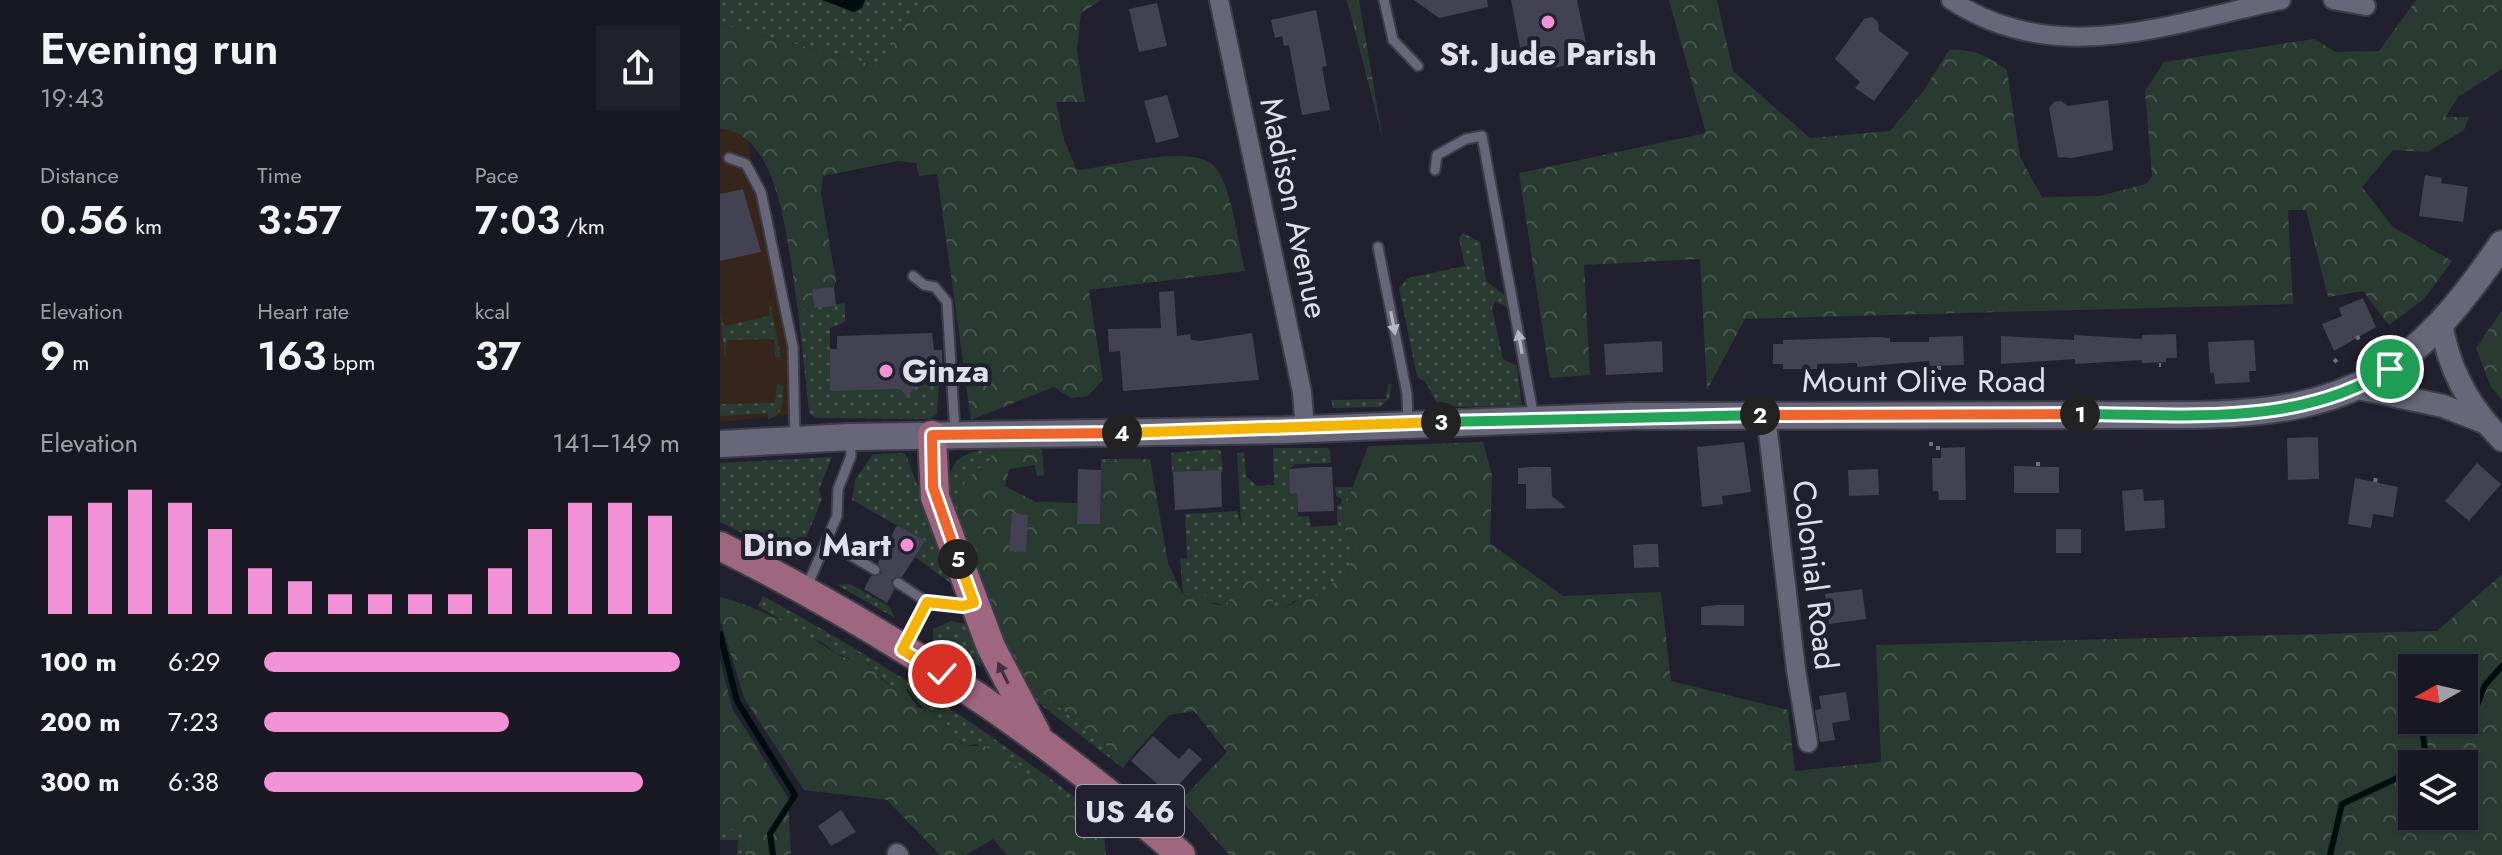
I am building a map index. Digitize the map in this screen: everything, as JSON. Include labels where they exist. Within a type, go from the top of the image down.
[{"type":"main road","name":"Mount Olive Road","points":[[720,444],[850,437],[1305,429],[1534,418],[2234,414],[2302,406],[2358,388],[2409,354],[2441,322],[2502,244]]},
{"type":"main road","points":[[943,435],[935,497],[1004,676],[1041,741]]},
{"type":"main road","name":"US 46","points":[[720,546],[902,650],[1041,741],[1181,855]]},
{"type":"street","name":"Madison Avenue","points":[[1219,0],[1302,392],[1305,429]]},
{"type":"street","points":[[1951,0],[2010,29],[2076,39],[2109,36],[2281,0]]},
{"type":"street","points":[[2333,0],[2366,6]]},
{"type":"street","name":"Mount Olive Road","points":[[2441,322],[2455,374],[2484,422],[2502,440]]},
{"type":"street","name":"Mount Olive Road","points":[[2358,388],[2443,406],[2484,422]]},
{"type":"street","name":"Colonial Road","points":[[1766,415],[1796,670],[1808,743]]},
{"type":"lane","points":[[1384,0],[1393,40],[1418,66]]},
{"type":"lane","points":[[1435,170],[1437,155],[1466,139],[1482,136],[1534,418]]},
{"type":"lane","points":[[729,158],[746,164],[761,192],[793,347],[795,440]]},
{"type":"lane","points":[[1378,247],[1407,394],[1408,424]]},
{"type":"lane","points":[[913,276],[918,282],[935,287],[947,302],[943,435]]},
{"type":"lane","points":[[804,592],[837,516],[841,477],[851,456],[850,437]]},
{"type":"lane","points":[[828,542],[875,570]]},
{"type":"lane","points":[[898,583],[927,602],[963,606],[974,603]]},
{"type":"lane","points":[[902,650],[927,602]]},
{"type":"path","points":[[2357,336],[2360,342]]},
{"type":"path","points":[[2334,362],[2341,356]]},
{"type":"shaded area","points":[[822,0],[865,0],[862,8],[854,12]]},
{"type":"shaded area","points":[[743,116],[787,343],[789,415],[720,422],[720,121]]},
{"type":"green space","points":[[720,0],[922,0],[878,66],[720,24]]},
{"type":"green space","points":[[922,0],[1101,0],[1081,13],[1077,50],[1085,102],[1056,102],[1064,140],[1077,170],[1148,158],[1187,156],[1203,159],[1214,166],[1220,175],[1234,216],[1245,271],[1089,290],[1103,380],[1088,396],[1071,398],[1054,387],[971,420],[937,174],[919,176],[916,163],[898,161],[823,176],[821,194],[836,281],[834,287],[812,290],[814,308],[798,310],[786,232],[770,174],[758,151],[741,135],[720,129],[720,24],[878,66]]},
{"type":"green space","points":[[1346,0],[1359,0],[1383,141],[1350,11]]},
{"type":"green space","points":[[1669,0],[1717,0],[1733,71],[1810,138],[1890,131],[1924,90],[1949,50],[1965,50],[1986,57],[2007,70],[2020,157],[2042,197],[2099,196],[2146,184],[2152,176],[2145,91],[2164,62],[2314,39],[2336,52],[2379,51],[2416,0],[2502,0],[2502,69],[2458,97],[2445,117],[2469,117],[2464,130],[2427,152],[2393,150],[2362,187],[2393,227],[2452,261],[2424,299],[2389,325],[2363,291],[2328,297],[2306,210],[2288,210],[2293,304],[1745,319],[1707,390],[1700,259],[1584,265],[1590,375],[1550,378],[1519,173],[1706,133]]},
{"type":"green space","points":[[1463,233],[1480,242],[1486,281],[1508,298],[1510,309],[1495,301],[1492,308],[1503,359],[1517,366],[1522,406],[1439,407],[1425,381],[1417,377],[1399,288],[1408,278],[1465,266],[1459,238]]},
{"type":"green space","points":[[769,297],[781,357],[775,357],[774,339],[727,340],[725,358],[720,312],[724,326],[770,316]]},
{"type":"green space","points":[[845,303],[845,322],[830,328],[830,390],[901,389],[914,382],[939,382],[937,414],[930,419],[816,418],[809,413],[798,310]]},
{"type":"green space","points":[[2502,310],[2502,400],[2491,387],[2476,348]]},
{"type":"green space","points":[[777,383],[783,386],[783,402],[778,415],[768,419],[768,413],[720,416],[720,404],[775,403]]},
{"type":"green space","points":[[1388,384],[1392,384],[1389,399],[1380,407],[1333,408],[1331,400],[1386,399]]},
{"type":"green space","points":[[1483,442],[1492,475],[1490,543],[1563,596],[1661,592],[1671,681],[1788,710],[1795,771],[1881,762],[1876,645],[2437,631],[2502,574],[2502,855],[1229,855],[1181,800],[1227,752],[1194,711],[1169,715],[1127,762],[1022,677],[997,625],[955,500],[968,478],[991,459],[992,449],[1042,448],[1044,475],[1037,476],[1035,465],[1009,469],[1005,486],[1036,502],[1077,503],[1077,524],[1100,524],[1101,459],[1150,459],[1168,563],[1183,595],[1203,593],[1213,604],[1227,606],[1234,588],[1250,575],[1270,589],[1276,613],[1309,594],[1321,596],[1329,584],[1345,581],[1354,545],[1340,521],[1368,446]]},
{"type":"green space","points":[[1273,448],[1327,448],[1330,451],[1331,463],[1295,464],[1289,469],[1290,493],[1297,493],[1298,517],[1309,516],[1311,527],[1337,525],[1337,505],[1341,504],[1342,499],[1336,496],[1335,487],[1353,487],[1340,521],[1354,545],[1345,581],[1329,584],[1321,596],[1294,601],[1276,614],[1234,588],[1227,606],[1183,595],[1180,558],[1187,558],[1185,514],[1237,511],[1241,523],[1237,453],[1244,452],[1246,476],[1257,486],[1274,485]]},
{"type":"green space","points":[[992,449],[991,459],[968,478],[1022,677],[1127,762],[1123,768],[1028,695],[1016,675],[948,502],[949,479],[955,463],[969,453]]},
{"type":"green space","points":[[1221,451],[1223,472],[1172,472],[1171,453]]},
{"type":"green space","points":[[904,453],[956,587],[915,557],[925,541],[852,500],[855,480],[873,454]]},
{"type":"green space","points":[[832,457],[819,490],[822,499],[797,560],[720,522],[720,463]]},
{"type":"green space","points":[[850,584],[889,606],[895,618],[837,585]]},
{"type":"green space","points":[[763,596],[944,705],[1116,829],[1104,833],[1036,779],[976,744],[966,746],[934,719],[909,690],[889,685],[868,664],[837,654],[822,642],[809,638],[758,606]]},
{"type":"green space","points":[[720,597],[781,621],[840,656],[866,663],[888,685],[902,685],[917,706],[946,722],[958,741],[966,746],[985,746],[1036,779],[1104,833],[1106,855],[1007,855],[993,839],[966,855],[940,855],[887,800],[804,790],[744,698],[720,619]]},
{"type":"green space","points":[[951,621],[970,625],[981,667],[933,642],[933,629]]},
{"type":"green space","points":[[720,659],[732,708],[788,797],[791,855],[746,855],[743,831],[720,826]]},
{"type":"green space","points":[[720,826],[743,831],[746,855],[737,855],[738,840],[720,840]]},
{"type":"building","name":"St. Jude Parish","points":[[1414,0],[1487,0],[1488,7],[1439,18]]},
{"type":"building","name":"St. Jude Parish","points":[[1511,0],[1577,0],[1586,43],[1566,48],[1569,65],[1547,69],[1543,53],[1522,58]]},
{"type":"building","points":[[1157,3],[1167,46],[1139,52],[1129,9]]},
{"type":"building","points":[[1316,10],[1327,66],[1322,67],[1330,110],[1302,115],[1289,45],[1284,46],[1282,36],[1275,38],[1271,20]]},
{"type":"building","points":[[1872,17],[1878,22],[1879,31],[1909,53],[1874,101],[1855,88],[1860,82],[1835,59],[1864,19]]},
{"type":"building","points":[[1167,95],[1179,137],[1156,143],[1144,101]]},
{"type":"building","points":[[2108,100],[2113,150],[2072,158],[2058,157],[2049,108],[2054,102],[2061,101],[2068,106]]},
{"type":"building","points":[[2425,175],[2442,178],[2441,183],[2468,187],[2463,222],[2419,216]]},
{"type":"building","points":[[743,189],[761,252],[720,261],[720,194]]},
{"type":"building","points":[[834,287],[836,306],[814,308],[812,289]]},
{"type":"building","points":[[1174,291],[1177,336],[1190,334],[1191,340],[1200,341],[1252,333],[1259,380],[1123,391],[1120,351],[1109,352],[1108,329],[1161,328],[1159,292]]},
{"type":"building","points":[[2363,298],[2376,327],[2334,351],[2322,324],[2342,316],[2339,308]]},
{"type":"building","name":"Ginza","points":[[932,333],[934,350],[942,350],[943,382],[918,383],[907,397],[901,389],[830,391],[830,349],[837,349],[837,336]]},
{"type":"building","points":[[2176,334],[2177,358],[2166,358],[2166,362],[2142,363],[2142,360],[2075,364],[2075,359],[2001,364],[2001,336],[2074,340],[2074,335],[2142,339],[2142,335]]},
{"type":"building","points":[[1963,336],[1964,365],[1930,366],[1929,361],[1857,367],[1857,363],[1817,364],[1817,369],[1783,369],[1783,364],[1773,364],[1773,344],[1783,344],[1783,340],[1878,337],[1890,338],[1890,342],[1929,342],[1929,337]]},
{"type":"building","points":[[2254,340],[2256,371],[2249,371],[2250,382],[2215,384],[2214,373],[2210,373],[2208,342]]},
{"type":"building","points":[[1662,341],[1663,372],[1606,375],[1604,344]]},
{"type":"building","points":[[2318,437],[2319,479],[2288,480],[2287,438]]},
{"type":"building","points":[[1744,442],[1751,492],[1722,496],[1723,504],[1702,507],[1697,447]]},
{"type":"building","points":[[1965,447],[1966,500],[1939,500],[1938,491],[1933,491],[1932,458],[1941,458],[1941,448]]},
{"type":"building","points":[[2477,463],[2501,484],[2469,521],[2445,501]]},
{"type":"building","points":[[2014,466],[2059,467],[2059,493],[2014,493]]},
{"type":"building","points":[[1332,467],[1334,511],[1298,512],[1297,493],[1290,493],[1289,469]]},
{"type":"building","points":[[1551,467],[1552,496],[1566,508],[1526,509],[1526,484],[1518,484],[1518,468]]},
{"type":"building","points":[[1078,469],[1101,470],[1100,524],[1077,524]]},
{"type":"building","points":[[1878,469],[1879,495],[1849,496],[1848,470]]},
{"type":"building","points":[[1221,470],[1222,507],[1175,510],[1173,472]]},
{"type":"building","points":[[2355,478],[2398,487],[2393,517],[2373,514],[2371,528],[2348,524]]},
{"type":"building","points":[[2143,489],[2144,501],[2164,500],[2165,528],[2125,531],[2122,491]]},
{"type":"building","points":[[1012,513],[1028,515],[1026,552],[1009,551]]},
{"type":"building","points":[[897,525],[925,541],[902,577],[891,580],[894,590],[887,603],[864,589],[871,576],[882,573],[878,563]]},
{"type":"building","points":[[2056,529],[2081,529],[2081,553],[2056,553]]},
{"type":"building","points":[[1658,544],[1659,567],[1634,568],[1633,545]]},
{"type":"building","points":[[1862,589],[1866,619],[1829,624],[1825,594]]},
{"type":"building","points":[[1744,605],[1744,626],[1701,625],[1701,607]]},
{"type":"building","points":[[1846,692],[1850,720],[1832,723],[1835,740],[1820,742],[1815,710],[1821,709],[1819,696]]},
{"type":"building","points":[[1153,736],[1179,759],[1189,748],[1202,759],[1170,795],[1131,761]]},
{"type":"building","points":[[841,810],[856,832],[831,846],[818,826]]},
{"type":"waterway","points":[[720,634],[737,701],[795,795],[770,834],[773,855]]},
{"type":"waterway","points":[[2478,703],[2485,685],[2502,666]]},
{"type":"waterway","points":[[2423,734],[2425,750]]},
{"type":"waterway","points":[[2330,855],[2342,804],[2398,778]]},
{"type":"place","name":"St. Jude Parish","points":[[1548,22]]},
{"type":"place","name":"Ginza","points":[[886,371]]},
{"type":"place","name":"Dino Mart","points":[[907,545]]},
{"type":"route","points":[[942,674],[902,650],[927,602],[963,606],[974,603],[935,497],[932,435],[1230,431],[1633,416],[2234,414],[2302,406],[2332,398],[2358,388],[2390,369]]}]
